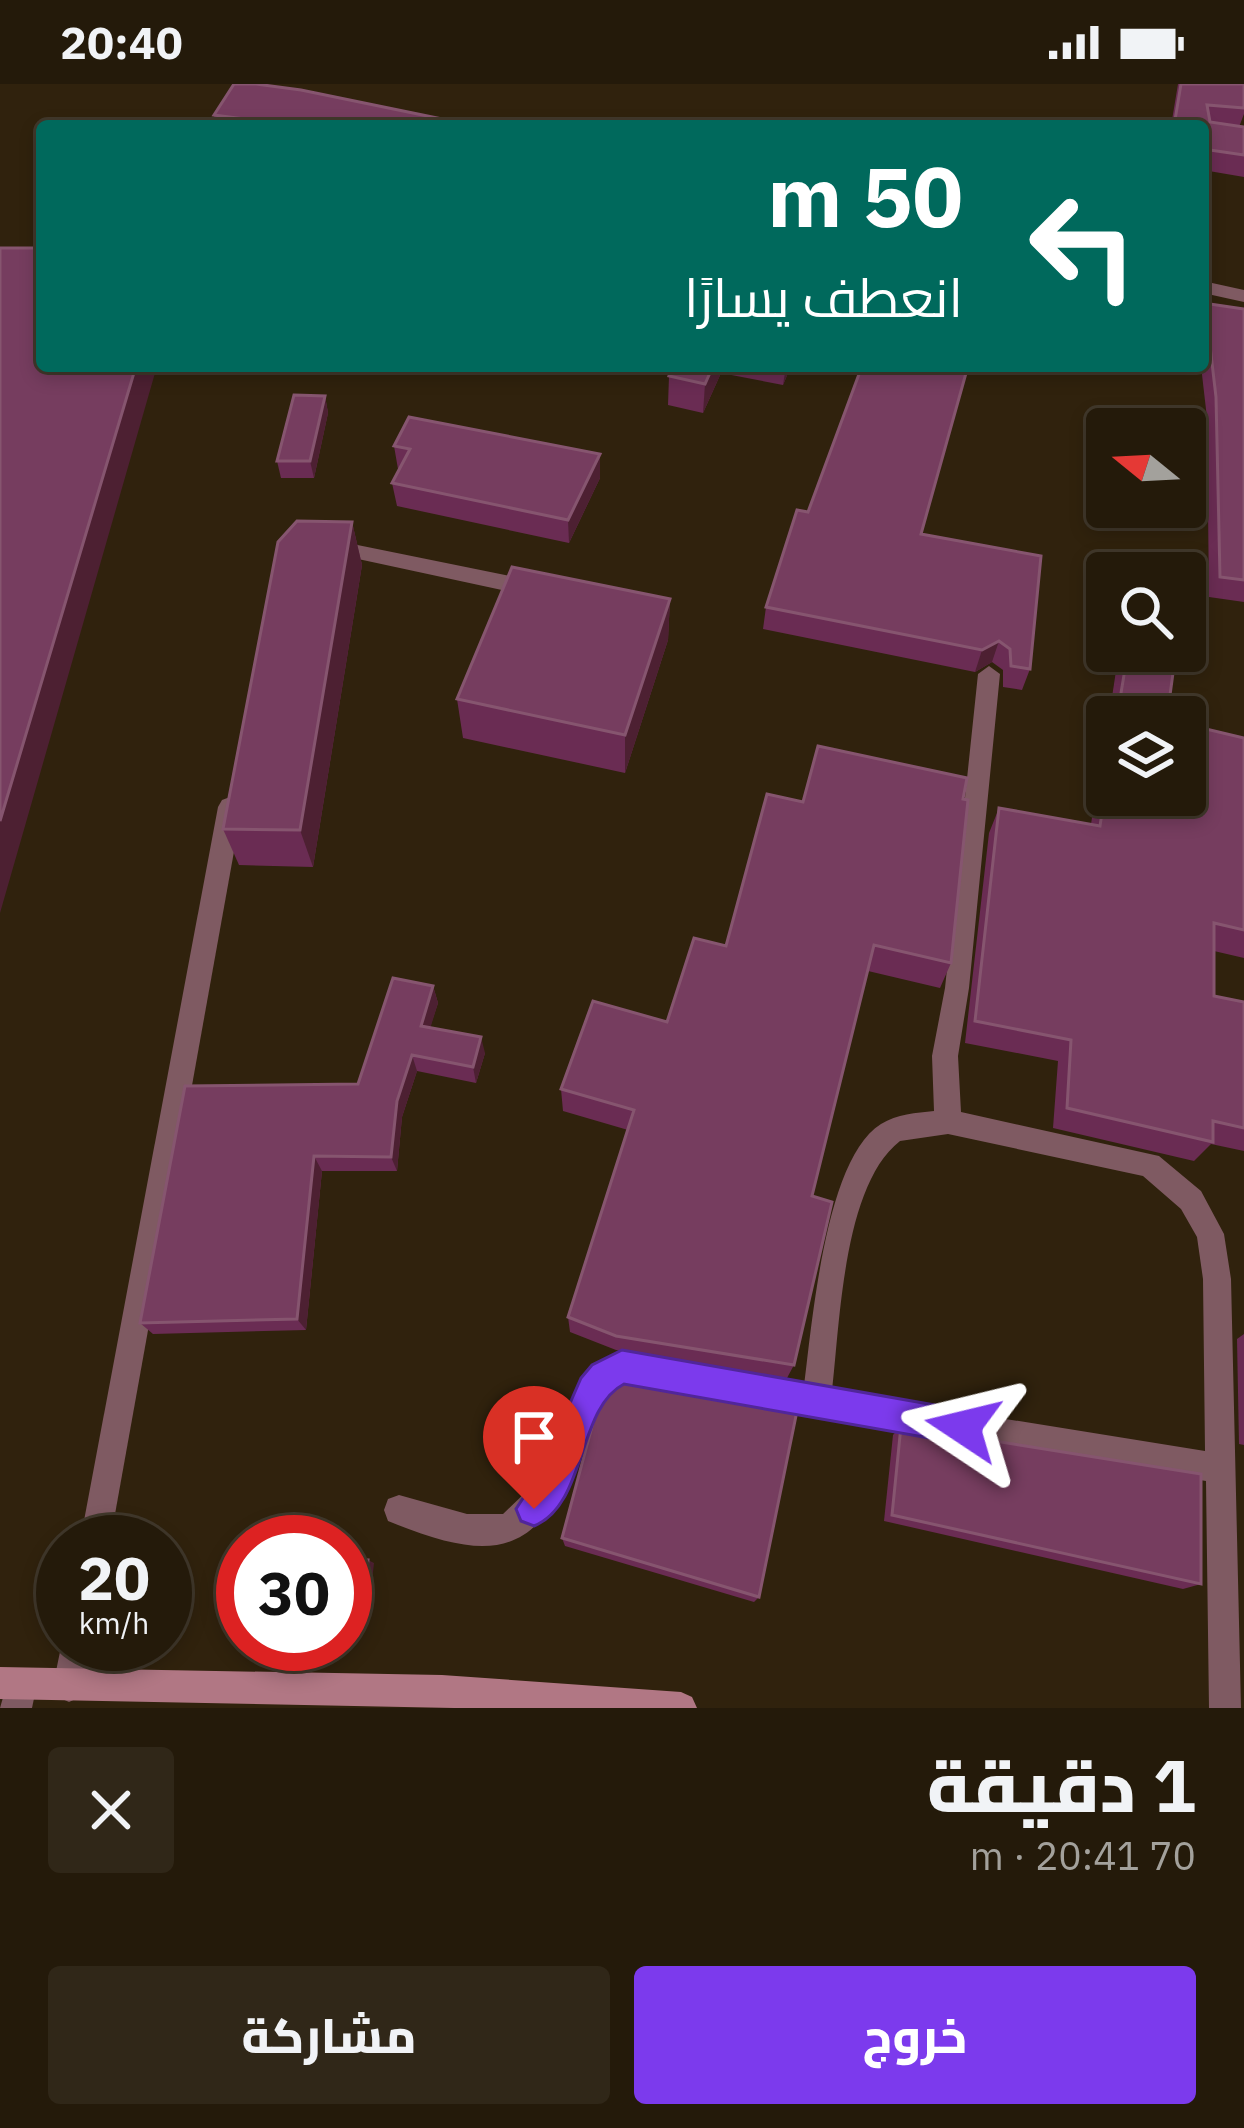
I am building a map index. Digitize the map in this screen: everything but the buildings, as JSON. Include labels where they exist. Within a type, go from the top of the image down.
[{"type":"main road","points":[[12,1692],[68,1686],[258,1698],[442,1691],[680,1708]]},
{"type":"street","points":[[1209,288],[1244,296]]},
{"type":"street","points":[[306,548],[332,545],[558,594]]},
{"type":"street","points":[[948,1122],[945,1056],[957,988],[989,674]]},
{"type":"street","points":[[100,1515],[237,773]]},
{"type":"street","points":[[816,1403],[841,1232],[859,1176],[882,1138],[896,1129],[948,1122],[1150,1166],[1191,1200],[1210,1234],[1217,1279],[1225,1708]]},
{"type":"street","points":[[399,1510],[492,1533],[514,1527],[552,1484],[593,1390],[603,1376],[622,1367],[1220,1468]]},
{"type":"street","points":[[68,1686],[71,1671]]},
{"type":"route","points":[[534,1509],[552,1484],[593,1390],[603,1376],[622,1367],[963,1427]]}]
